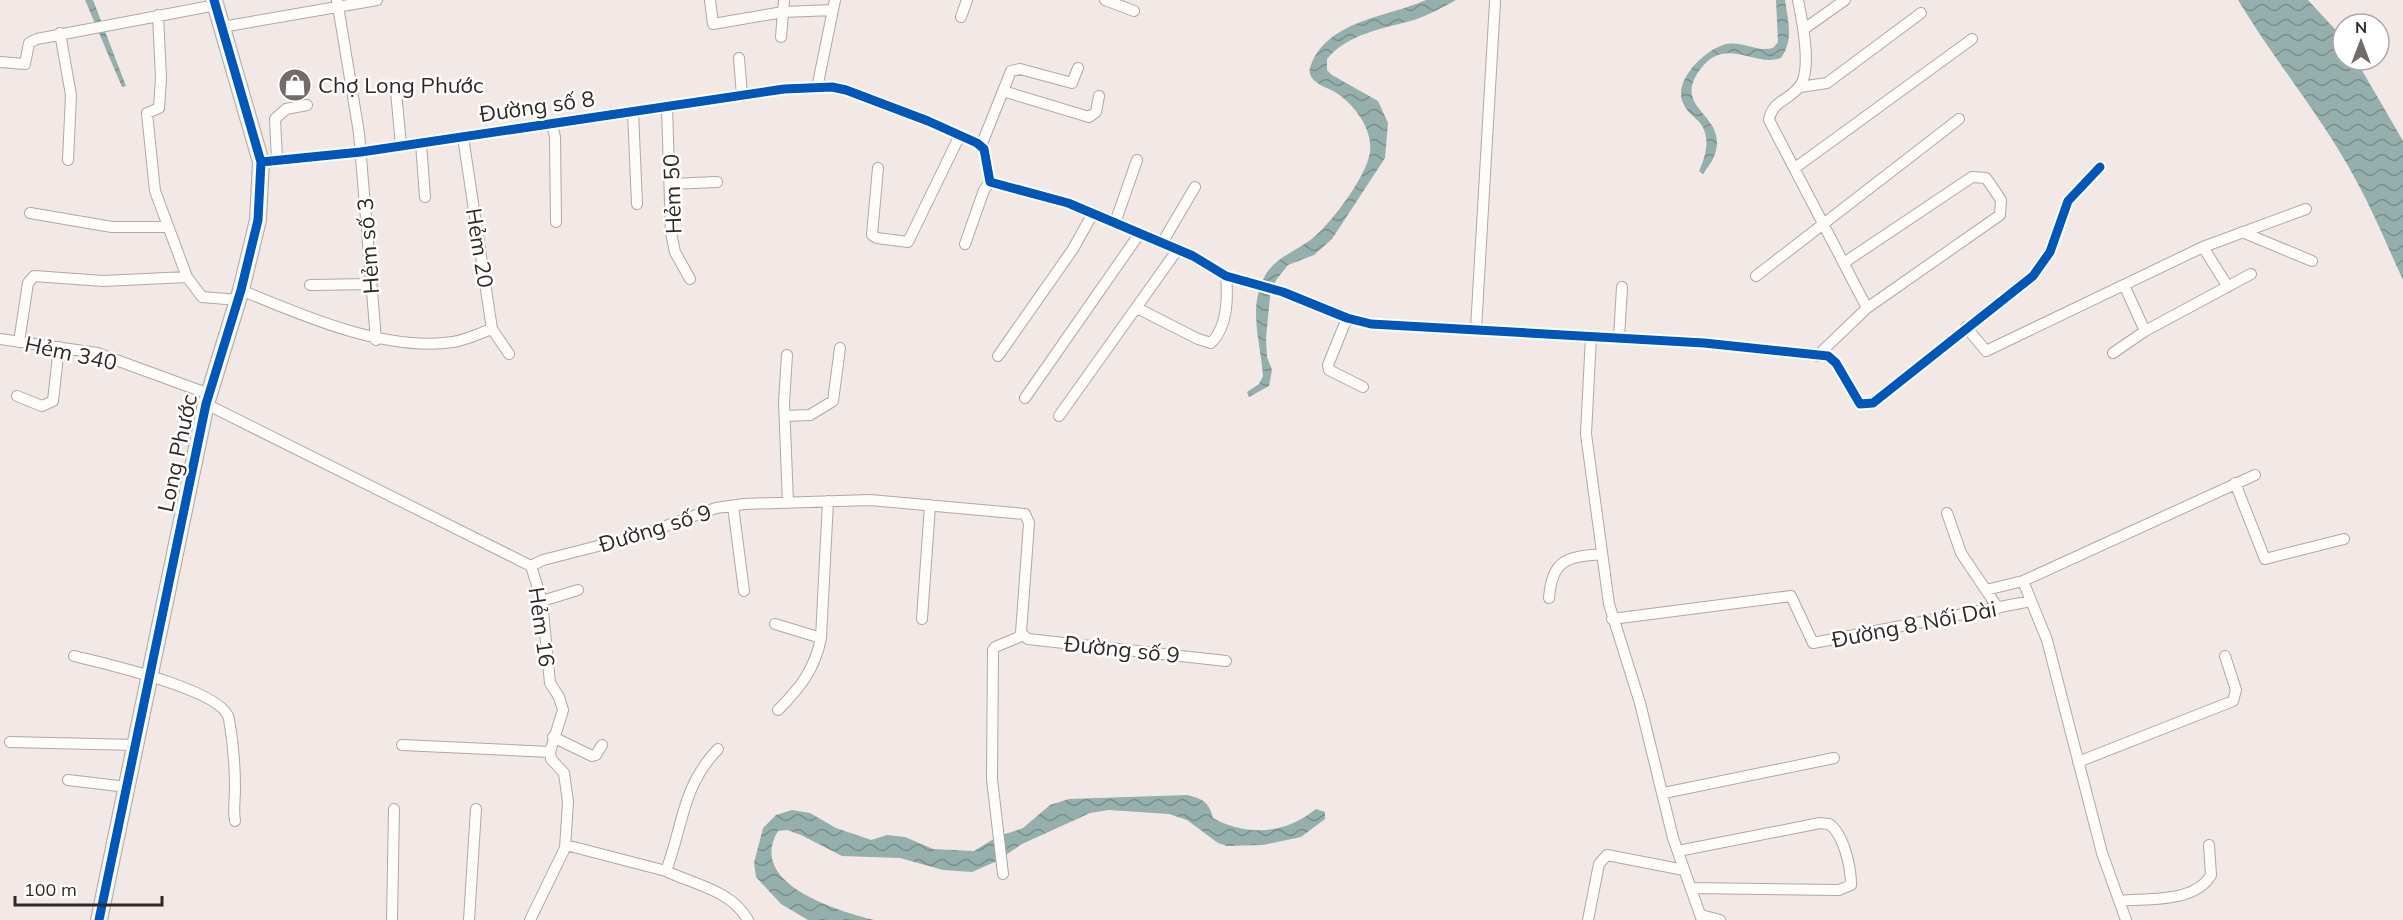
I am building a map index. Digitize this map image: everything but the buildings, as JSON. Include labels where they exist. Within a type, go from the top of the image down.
[{"type":"street","points":[[222,27],[338,3],[377,0]]},
{"type":"street","points":[[710,0],[713,24],[834,5],[817,88]]},
{"type":"street","points":[[781,37],[784,0]]},
{"type":"street","points":[[961,17],[966,0]]},
{"type":"street","points":[[1105,0],[1134,11]]},
{"type":"street","points":[[1798,0],[1804,29],[1805,72],[1800,87]]},
{"type":"street","points":[[1804,29],[1845,0]]},
{"type":"street","points":[[0,62],[25,64],[31,41],[60,33],[215,2]]},
{"type":"street","name":"Long Phước","points":[[99,920],[207,399],[240,295],[269,161],[215,2]]},
{"type":"street","points":[[1476,329],[1495,2]]},
{"type":"street","name":"Hẻm số 3","points":[[338,3],[361,152],[376,340]]},
{"type":"street","points":[[1867,308],[1825,223],[1769,120],[1773,107],[1800,87],[1827,83],[1921,13]]},
{"type":"street","points":[[158,15],[161,78],[159,108],[147,113],[152,175],[167,227],[188,277],[202,297],[240,295],[376,340],[454,342],[492,329]]},
{"type":"street","points":[[60,33],[71,95],[68,160]]},
{"type":"street","points":[[1795,168],[1972,39]]},
{"type":"street","points":[[739,58],[742,96]]},
{"type":"street","points":[[990,182],[981,146],[1011,71],[1016,68],[1068,83],[1074,81],[1078,68]]},
{"type":"street","name":"Đường số 8","points":[[269,161],[361,152],[742,96],[817,88],[846,90],[960,135],[981,146]]},
{"type":"street","points":[[396,91],[401,146]]},
{"type":"street","points":[[1003,91],[1089,117],[1096,112],[1099,96]]},
{"type":"street","points":[[269,161],[274,119],[286,109],[307,105]]},
{"type":"street","name":"Hẻm 50","points":[[667,107],[671,232],[675,252],[690,279]]},
{"type":"street","points":[[633,112],[637,204]]},
{"type":"street","points":[[1756,276],[1959,119]]},
{"type":"street","points":[[552,125],[555,136],[556,222]]},
{"type":"street","points":[[878,168],[872,234],[877,238],[908,242],[960,135]]},
{"type":"street","name":"Hẻm 20","points":[[463,137],[492,329],[509,354]]},
{"type":"street","points":[[421,143],[425,197]]},
{"type":"street","points":[[1115,223],[1137,160]]},
{"type":"street","points":[[990,182],[1068,203],[1178,249],[1231,278],[1283,292],[1347,318],[1371,324],[1704,343],[1832,358],[1860,405],[1867,405],[2033,276],[2050,252],[2068,201],[2100,167]]},
{"type":"street","points":[[1817,356],[1867,308],[2000,215],[2001,200],[1986,178],[1972,177],[1845,262]]},
{"type":"street","points":[[670,184],[717,182]]},
{"type":"street","points":[[965,244],[984,190],[990,182]]},
{"type":"street","points":[[1162,243],[1195,187]]},
{"type":"street","points":[[1966,327],[1986,351],[2203,247],[2306,210]]},
{"type":"street","points":[[30,213],[111,226],[167,227]]},
{"type":"street","points":[[998,356],[1073,249],[1093,213]]},
{"type":"street","points":[[2242,232],[2312,261]]},
{"type":"street","points":[[1025,398],[1140,233]]},
{"type":"street","points":[[2203,247],[2228,287]]},
{"type":"street","points":[[1059,416],[1178,249]]},
{"type":"street","points":[[2113,353],[2145,331],[2251,274]]},
{"type":"street","points":[[19,342],[28,283],[34,276],[102,281],[188,277]]},
{"type":"street","points":[[1137,308],[1210,343],[1223,323],[1231,278]]},
{"type":"street","points":[[310,285],[370,284]]},
{"type":"street","points":[[2124,285],[2145,331]]},
{"type":"street","points":[[1619,338],[1622,286]]},
{"type":"street","points":[[1347,318],[1328,365],[1329,370],[1363,387]]},
{"type":"street","points":[[1592,336],[1586,434],[1612,619],[1640,703],[1678,850],[1701,918],[1720,920]]},
{"type":"street","name":"Hẻm 340","points":[[0,339],[97,353],[207,399]]},
{"type":"street","points":[[17,396],[42,406],[53,401],[59,347]]},
{"type":"street","points":[[785,416],[810,415],[832,401],[840,348]]},
{"type":"street","points":[[787,355],[785,416],[788,503]]},
{"type":"street","points":[[207,399],[531,566]]},
{"type":"street","points":[[1986,590],[2023,581],[2255,475]]},
{"type":"street","points":[[2235,483],[2265,559],[2344,539]]},
{"type":"street","name":"Đường số 9","points":[[531,566],[543,560],[640,536],[716,508],[733,506],[870,500],[1025,514],[1029,524],[1021,633],[1028,639],[1226,661]]},
{"type":"street","points":[[778,710],[810,674],[821,638],[828,501]]},
{"type":"street","points":[[922,619],[930,505]]},
{"type":"street","points":[[733,506],[744,591]]},
{"type":"street","points":[[1947,513],[1961,552],[1998,608]]},
{"type":"street","points":[[1549,598],[1550,577],[1555,570],[1572,558],[1602,554]]},
{"type":"street","name":"Hẻm 16","points":[[531,566],[542,601],[550,683],[559,697],[563,710],[550,752]]},
{"type":"street","points":[[2023,581],[2047,640],[2103,853],[2126,920]]},
{"type":"street","points":[[542,601],[578,590]]},
{"type":"street","name":"Đường 8 Nối Dài","points":[[1612,619],[1791,596],[1813,643],[2031,601]]},
{"type":"street","points":[[775,624],[821,638]]},
{"type":"street","points":[[1002,870],[995,827],[992,779],[993,650],[1019,637],[1021,633]]},
{"type":"street","points":[[74,656],[150,676],[211,700],[228,714],[235,789],[235,821]]},
{"type":"street","points":[[2078,762],[2233,700],[2236,690],[2225,656]]},
{"type":"street","points":[[553,737],[592,756],[596,755],[602,745]]},
{"type":"street","points":[[10,742],[135,745]]},
{"type":"street","points":[[402,745],[550,752],[551,759],[564,773],[568,784],[566,845],[530,920]]},
{"type":"street","points":[[666,871],[680,832],[679,820],[689,792],[703,765],[718,749]]},
{"type":"street","points":[[1664,793],[1834,758]]},
{"type":"street","points":[[68,780],[127,787]]},
{"type":"street","points":[[392,920],[394,809]]},
{"type":"street","points":[[469,920],[476,809]]},
{"type":"street","points":[[1678,850],[1820,823],[1829,824],[1839,835],[1851,885],[1839,890],[1691,888]]},
{"type":"street","points":[[2120,901],[2165,897],[2198,889],[2211,875],[2209,844]]},
{"type":"street","points":[[566,845],[666,871],[729,897],[741,908],[748,920]]},
{"type":"street","points":[[1588,920],[1599,864],[1607,855],[1684,870]]},
{"type":"water","points":[[85,0],[93,0],[126,86],[122,87]]},
{"type":"water","points":[[1426,0],[1456,0],[1420,18],[1379,29],[1345,43],[1327,59],[1327,70],[1332,75],[1378,101],[1388,123],[1385,158],[1332,239],[1314,255],[1288,265],[1276,280],[1270,297],[1266,338],[1267,357],[1272,370],[1269,386],[1249,397],[1247,392],[1259,384],[1263,376],[1256,317],[1258,293],[1262,282],[1276,262],[1309,241],[1327,225],[1355,187],[1370,152],[1368,135],[1361,118],[1342,97],[1314,80],[1310,73],[1311,65],[1319,50],[1345,29]]},
{"type":"water","points":[[1776,0],[1785,0],[1788,23],[1788,44],[1781,58],[1760,59],[1729,53],[1719,55],[1709,60],[1699,71],[1692,84],[1692,95],[1709,120],[1717,141],[1714,157],[1703,174],[1699,171],[1705,153],[1705,134],[1700,123],[1684,105],[1681,96],[1686,77],[1707,54],[1723,45],[1773,48],[1778,42]]},
{"type":"water","points":[[2238,0],[2308,0],[2331,25],[2331,72],[2363,72],[2403,141],[2403,280],[2345,160]]},
{"type":"water","points":[[1187,795],[1205,802],[1213,818],[1240,828],[1266,830],[1279,828],[1292,824],[1316,809],[1325,812],[1325,819],[1301,837],[1263,845],[1227,846],[1218,843],[1187,820],[1169,814],[1109,810],[1090,813],[1022,844],[997,861],[972,872],[943,870],[900,858],[842,856],[801,835],[787,830],[778,831],[772,850],[775,866],[785,880],[820,902],[874,920],[808,920],[781,904],[756,877],[754,863],[763,828],[776,815],[792,810],[810,813],[836,828],[871,840],[887,835],[905,837],[933,849],[974,851],[997,837],[1023,828],[1050,805],[1069,799]]},
{"type":"cycle path","points":[[99,920],[206,404],[241,290],[258,220],[261,162],[214,0]]},
{"type":"cycle path","points":[[261,162],[361,152],[784,89],[832,87],[846,90],[928,121],[977,143],[984,149],[990,182],[1068,203],[1193,256],[1226,276],[1283,292],[1347,318],[1371,324],[1704,343],[1828,356],[1836,363],[1860,404],[1873,403],[2033,276],[2050,252],[2068,201],[2100,167]]},
{"type":"place","name":"Chợ Long Phước","points":[[295,85]]}]
